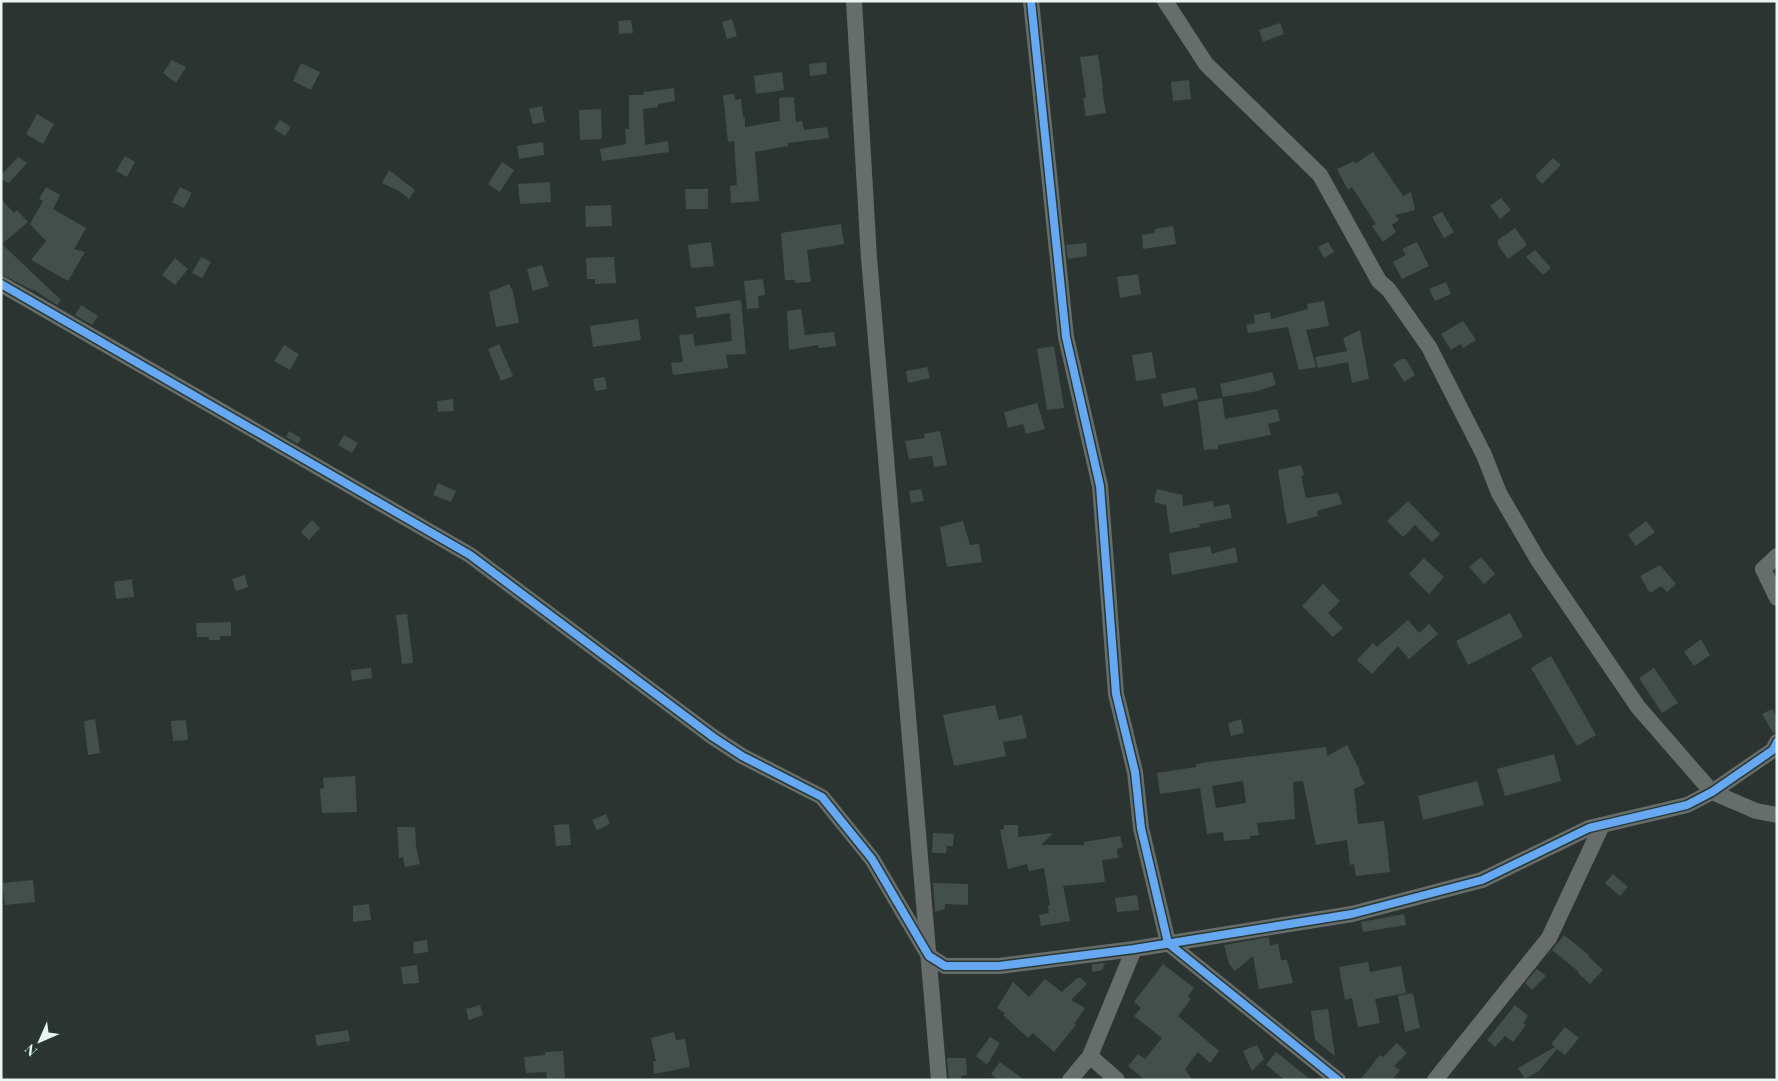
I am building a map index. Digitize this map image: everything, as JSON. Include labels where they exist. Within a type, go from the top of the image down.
[{"type":"street","points":[[854,1],[869,258],[940,1080]]},
{"type":"street","points":[[1031,1],[1066,337],[1100,486],[1116,694],[1135,772],[1141,828],[1168,943],[1338,1080]]},
{"type":"street","points":[[1165,1],[1206,64],[1320,175],[1379,281],[1389,290],[1429,347],[1484,455],[1499,493],[1538,560],[1638,707],[1712,792],[1756,811],[1777,815]]},
{"type":"street","points":[[1,284],[470,556],[713,737],[742,756],[822,797],[872,859],[929,956],[945,966],[999,966],[1134,949],[1352,914],[1482,880],[1589,828],[1687,805],[1712,792],[1773,750],[1777,742]]},
{"type":"street","points":[[1777,556],[1763,569],[1777,598]]},
{"type":"street","points":[[1435,1080],[1549,938],[1602,825]]},
{"type":"street","points":[[1070,1080],[1090,1056],[1134,949]]},
{"type":"street","points":[[1090,1056],[1117,1080]]},
{"type":"building","points":[[732,19],[737,36],[727,39],[722,22]]},
{"type":"building","points":[[631,20],[633,33],[619,34],[618,21]]},
{"type":"building","points":[[1280,23],[1284,34],[1263,42],[1259,30]]},
{"type":"building","points":[[1098,55],[1106,113],[1086,116],[1083,98],[1086,98],[1080,57]]},
{"type":"building","points":[[172,60],[186,67],[176,83],[163,73]]},
{"type":"building","points":[[826,62],[827,74],[810,76],[809,64]]},
{"type":"building","points":[[301,63],[320,72],[311,90],[293,81]]},
{"type":"building","points":[[782,72],[784,90],[756,94],[754,76]]},
{"type":"building","points":[[1189,80],[1191,99],[1173,101],[1171,82]]},
{"type":"building","points":[[674,88],[675,101],[658,104],[658,107],[643,109],[645,145],[668,141],[669,152],[602,161],[600,149],[626,144],[625,129],[629,129],[629,95],[644,95],[643,92]]},
{"type":"building","points":[[734,94],[735,100],[741,99],[745,127],[780,121],[779,98],[794,97],[796,122],[802,121],[804,130],[827,127],[829,138],[788,143],[788,146],[755,152],[759,201],[731,203],[730,186],[737,185],[734,141],[728,142],[723,95]]},
{"type":"building","points":[[542,106],[545,122],[533,124],[529,109]]},
{"type":"building","points":[[601,109],[602,139],[580,140],[579,110]]},
{"type":"building","points":[[37,114],[54,124],[43,144],[26,134]]},
{"type":"building","points":[[280,120],[291,127],[285,136],[274,129]]},
{"type":"building","points":[[543,142],[544,155],[519,159],[517,146]]},
{"type":"building","points":[[1373,152],[1403,196],[1411,192],[1415,210],[1395,215],[1399,220],[1392,225],[1396,232],[1383,242],[1372,226],[1376,224],[1352,187],[1348,190],[1337,169],[1354,161],[1355,164]]},
{"type":"building","points":[[125,156],[135,162],[127,177],[116,171]]},
{"type":"building","points":[[18,157],[27,163],[9,183],[1,179],[1,175]]},
{"type":"building","points":[[1553,158],[1561,165],[1542,184],[1535,176]]},
{"type":"building","points":[[502,162],[514,170],[500,192],[488,184]]},
{"type":"building","points":[[389,170],[415,190],[409,199],[399,191],[382,183]]},
{"type":"building","points":[[550,182],[551,202],[520,204],[518,184]]},
{"type":"building","points":[[46,187],[60,195],[53,209],[86,228],[74,249],[85,252],[68,281],[31,260],[46,241],[30,224],[43,201],[39,199]]},
{"type":"building","points":[[180,187],[192,193],[184,208],[172,202]]},
{"type":"building","points":[[685,189],[708,189],[708,209],[686,209]]},
{"type":"building","points":[[1501,198],[1511,210],[1500,219],[1490,206]]},
{"type":"building","points":[[1,199],[14,213],[17,210],[28,222],[2,244],[61,300],[57,305],[34,290],[1,274]]},
{"type":"building","points":[[611,205],[612,226],[586,227],[585,206]]},
{"type":"building","points":[[1442,212],[1454,232],[1444,238],[1432,217]]},
{"type":"building","points":[[841,224],[844,244],[807,250],[811,282],[795,283],[795,280],[785,280],[781,233]]},
{"type":"building","points":[[1173,226],[1176,244],[1143,249],[1142,235],[1155,233],[1155,229]]},
{"type":"building","points":[[1515,228],[1527,245],[1508,259],[1498,245],[1498,240]]},
{"type":"building","points":[[711,242],[714,266],[691,268],[688,245]]},
{"type":"building","points":[[1328,242],[1334,252],[1324,258],[1318,247]]},
{"type":"building","points":[[1417,242],[1429,266],[1402,279],[1393,262],[1406,255],[1402,249]]},
{"type":"building","points":[[1086,243],[1087,256],[1068,259],[1066,245]]},
{"type":"building","points":[[1535,250],[1551,268],[1543,275],[1526,257]]},
{"type":"building","points":[[201,257],[211,262],[202,278],[192,273]]},
{"type":"building","points":[[614,257],[616,283],[595,284],[595,279],[587,279],[586,258]]},
{"type":"building","points":[[175,258],[188,269],[175,285],[162,275]]},
{"type":"building","points":[[542,265],[549,286],[533,291],[527,269]]},
{"type":"building","points":[[1138,274],[1141,294],[1120,298],[1117,277]]},
{"type":"building","points":[[763,279],[765,295],[758,296],[759,308],[747,309],[744,281]]},
{"type":"building","points":[[1446,282],[1451,294],[1435,301],[1429,289]]},
{"type":"building","points":[[509,284],[513,292],[519,323],[496,327],[489,292]]},
{"type":"building","points":[[741,300],[746,354],[726,355],[728,368],[673,375],[671,363],[683,362],[679,335],[693,334],[695,346],[732,341],[730,313],[697,318],[695,307]]},
{"type":"building","points":[[1324,301],[1329,326],[1306,330],[1316,367],[1299,370],[1288,327],[1248,333],[1246,325],[1255,323],[1254,315],[1270,312],[1271,319],[1308,309],[1307,304]]},
{"type":"building","points":[[81,305],[98,316],[92,325],[75,315]]},
{"type":"building","points":[[801,309],[805,335],[834,332],[836,346],[819,348],[818,345],[789,350],[787,311]]},
{"type":"building","points":[[638,319],[641,340],[593,347],[590,326]]},
{"type":"building","points":[[1463,321],[1476,340],[1463,348],[1461,344],[1451,350],[1441,334]]},
{"type":"building","points":[[1360,330],[1369,379],[1352,383],[1348,362],[1318,368],[1315,357],[1347,351],[1343,338]]},
{"type":"building","points":[[499,344],[513,376],[501,381],[488,349]]},
{"type":"building","points":[[284,345],[299,354],[290,370],[274,361]]},
{"type":"building","points":[[1054,346],[1064,408],[1047,410],[1037,349]]},
{"type":"building","points":[[1152,352],[1156,378],[1136,381],[1132,355]]},
{"type":"building","points":[[1401,359],[1406,359],[1415,375],[1404,382],[1393,364]]},
{"type":"building","points":[[927,367],[930,378],[908,383],[906,371]]},
{"type":"building","points":[[1272,372],[1276,385],[1258,391],[1223,397],[1220,384]]},
{"type":"building","points":[[605,377],[607,389],[595,391],[593,379]]},
{"type":"building","points":[[1195,387],[1198,399],[1164,407],[1161,394]]},
{"type":"building","points":[[1222,398],[1225,419],[1277,409],[1280,421],[1268,424],[1271,435],[1218,445],[1218,449],[1204,450],[1198,402]]},
{"type":"building","points":[[453,399],[454,411],[438,412],[437,401]]},
{"type":"building","points":[[1037,403],[1045,429],[1026,434],[1023,424],[1008,428],[1004,412]]},
{"type":"building","points":[[289,431],[301,438],[298,444],[286,437]]},
{"type":"building","points":[[940,431],[947,465],[934,467],[932,456],[909,459],[905,441],[925,438],[924,434]]},
{"type":"building","points":[[344,435],[358,443],[352,453],[338,445]]},
{"type":"building","points":[[1301,465],[1304,475],[1301,476],[1306,498],[1338,493],[1342,504],[1317,511],[1318,516],[1287,524],[1278,470]]},
{"type":"building","points":[[438,483],[456,491],[451,502],[433,495]]},
{"type":"building","points":[[921,489],[924,501],[911,503],[909,491]]},
{"type":"building","points":[[1157,489],[1182,495],[1183,506],[1213,501],[1214,507],[1229,504],[1232,518],[1199,524],[1200,527],[1170,533],[1166,505],[1154,502]]},
{"type":"building","points":[[1408,501],[1440,534],[1432,542],[1415,525],[1403,537],[1387,521]]},
{"type":"building","points":[[312,520],[320,528],[309,540],[301,532]]},
{"type":"building","points":[[963,521],[970,545],[979,544],[982,562],[947,567],[940,527]]},
{"type":"building","points":[[1646,521],[1655,532],[1636,546],[1628,535]]},
{"type":"building","points":[[1210,546],[1212,554],[1235,547],[1238,562],[1172,575],[1169,553]]},
{"type":"building","points":[[1481,557],[1495,574],[1484,584],[1469,567]]},
{"type":"building","points":[[1424,558],[1444,577],[1429,594],[1409,574]]},
{"type":"building","points":[[1660,565],[1676,584],[1667,592],[1661,586],[1650,593],[1640,576]]},
{"type":"building","points":[[245,575],[248,587],[236,591],[232,579]]},
{"type":"building","points":[[132,579],[134,597],[116,599],[114,582]]},
{"type":"building","points":[[1323,584],[1340,601],[1328,613],[1343,628],[1333,637],[1302,606]]},
{"type":"building","points":[[1510,613],[1523,637],[1468,665],[1456,641]]},
{"type":"building","points":[[407,614],[413,663],[402,664],[396,615]]},
{"type":"building","points":[[1408,620],[1419,633],[1429,624],[1438,634],[1409,659],[1398,646],[1372,674],[1357,660],[1373,643],[1377,647]]},
{"type":"building","points":[[231,622],[231,636],[220,636],[220,640],[209,640],[209,637],[197,637],[196,623]]},
{"type":"building","points":[[1701,639],[1710,655],[1694,666],[1684,652]]},
{"type":"building","points":[[1551,656],[1596,735],[1577,746],[1531,668]]},
{"type":"building","points":[[371,668],[372,678],[352,681],[351,670]]},
{"type":"building","points":[[1654,668],[1678,703],[1662,713],[1639,678]]},
{"type":"building","points":[[995,705],[999,720],[1022,715],[1027,738],[1003,742],[1006,756],[954,766],[943,715]]},
{"type":"building","points":[[1772,709],[1777,717],[1777,732],[1773,733],[1762,714]]},
{"type":"building","points":[[95,719],[100,753],[88,755],[84,721]]},
{"type":"building","points":[[1241,719],[1244,733],[1231,736],[1228,723]]},
{"type":"building","points":[[186,720],[188,740],[173,741],[171,721]]},
{"type":"building","points":[[1347,745],[1365,784],[1354,789],[1358,824],[1384,821],[1390,872],[1356,876],[1354,864],[1350,865],[1347,840],[1316,845],[1303,781],[1293,782],[1295,819],[1257,823],[1259,835],[1250,836],[1250,839],[1224,841],[1223,832],[1207,834],[1200,788],[1160,794],[1157,773],[1196,767],[1196,764],[1326,747],[1327,756]],"holes":[[[1243,781],[1246,803],[1216,808],[1212,786]]]},
{"type":"building","points":[[1554,754],[1561,781],[1505,796],[1497,769]]},
{"type":"building","points":[[355,776],[357,812],[322,813],[320,789],[324,788],[323,778]]},
{"type":"building","points":[[1477,781],[1484,805],[1423,820],[1418,796]]},
{"type":"building","points":[[606,814],[610,824],[597,830],[592,820]]},
{"type":"building","points":[[569,824],[571,845],[556,846],[554,825]]},
{"type":"building","points":[[1004,825],[1018,825],[1018,837],[1053,833],[1041,845],[1084,845],[1084,842],[1120,836],[1123,847],[1117,849],[1118,858],[1102,860],[1105,882],[1063,886],[1070,921],[1041,926],[1039,915],[1049,913],[1048,906],[1050,905],[1044,868],[1029,871],[1027,864],[1008,869],[1000,830],[1004,829]]},
{"type":"building","points":[[397,827],[415,827],[416,847],[420,864],[405,867],[403,857],[399,858]]},
{"type":"building","points":[[933,833],[954,834],[953,846],[947,846],[946,853],[932,853]]},
{"type":"building","points":[[1613,874],[1628,887],[1620,896],[1605,883]]},
{"type":"building","points":[[33,880],[35,902],[5,905],[2,883]]},
{"type":"building","points":[[933,883],[968,884],[968,905],[945,904],[945,909],[935,912]]},
{"type":"building","points":[[1137,895],[1139,910],[1117,912],[1115,898]]},
{"type":"building","points":[[369,904],[371,920],[353,922],[353,906]]},
{"type":"building","points":[[1404,914],[1406,925],[1363,932],[1361,922]]},
{"type":"building","points":[[1564,935],[1589,955],[1603,970],[1590,984],[1579,972],[1552,950]]},
{"type":"building","points":[[1269,937],[1270,946],[1278,943],[1281,960],[1287,960],[1293,983],[1259,989],[1253,956],[1235,971],[1229,964],[1224,945]]},
{"type":"building","points":[[427,940],[428,952],[414,954],[413,942]]},
{"type":"building","points":[[1368,962],[1370,972],[1401,966],[1406,993],[1375,999],[1380,1023],[1358,1027],[1352,998],[1345,1000],[1339,967]]},
{"type":"building","points":[[1105,963],[1102,970],[1092,972],[1092,964]]},
{"type":"building","points":[[1163,964],[1194,988],[1188,996],[1191,999],[1178,1016],[1219,1051],[1210,1063],[1198,1052],[1185,1069],[1192,1080],[1145,1080],[1128,1066],[1138,1054],[1145,1059],[1162,1038],[1134,1016],[1141,1008],[1134,1002]]},
{"type":"building","points":[[417,965],[419,983],[403,984],[401,967]]},
{"type":"building","points":[[1537,969],[1546,976],[1532,990],[1525,983]]},
{"type":"building","points":[[1077,978],[1081,978],[1087,984],[1071,1000],[1085,1008],[1074,1024],[1076,1025],[1054,1052],[1033,1033],[1028,1038],[1003,1015],[1005,1013],[997,1008],[1013,982],[1029,997],[1045,979],[1062,992]]},
{"type":"building","points":[[1413,993],[1420,1028],[1405,1032],[1398,996]]},
{"type":"building","points":[[480,1005],[483,1015],[469,1020],[466,1009]]},
{"type":"building","points":[[1515,1005],[1528,1016],[1523,1023],[1526,1025],[1513,1042],[1505,1036],[1495,1047],[1487,1040]]},
{"type":"building","points":[[1328,1009],[1335,1056],[1315,1040],[1311,1011]]},
{"type":"building","points":[[1565,1027],[1579,1038],[1565,1055],[1557,1049],[1539,1071],[1525,1079],[1518,1068],[1555,1047],[1551,1044]]},
{"type":"building","points":[[348,1030],[350,1041],[317,1046],[315,1035]]},
{"type":"building","points":[[674,1032],[676,1040],[685,1039],[690,1067],[654,1074],[653,1061],[656,1061],[651,1038]]},
{"type":"building","points":[[990,1037],[1000,1043],[987,1065],[976,1056]]},
{"type":"building","points":[[1397,1043],[1407,1053],[1394,1066],[1400,1070],[1392,1080],[1360,1080],[1380,1055],[1383,1057]]},
{"type":"building","points":[[1257,1045],[1264,1059],[1252,1071],[1243,1051]]},
{"type":"building","points":[[563,1051],[565,1078],[547,1079],[546,1072],[526,1073],[524,1057],[545,1055],[545,1052]]},
{"type":"building","points":[[1276,1052],[1311,1080],[1285,1080],[1266,1065]]},
{"type":"building","points":[[947,1058],[966,1058],[967,1075],[961,1076],[962,1080],[949,1080]]},
{"type":"building","points":[[1000,1062],[1024,1080],[998,1080],[991,1074]]},
{"type":"cycle path","points":[[1031,1],[1066,337],[1100,486],[1116,694],[1135,772],[1141,828],[1168,943],[1338,1080]]},
{"type":"cycle path","points":[[1,284],[470,555],[713,737],[742,756],[822,797],[872,859],[929,956],[945,966],[999,966],[1134,949],[1352,914],[1482,880],[1589,828],[1687,805],[1712,792],[1773,750],[1777,742]]}]
